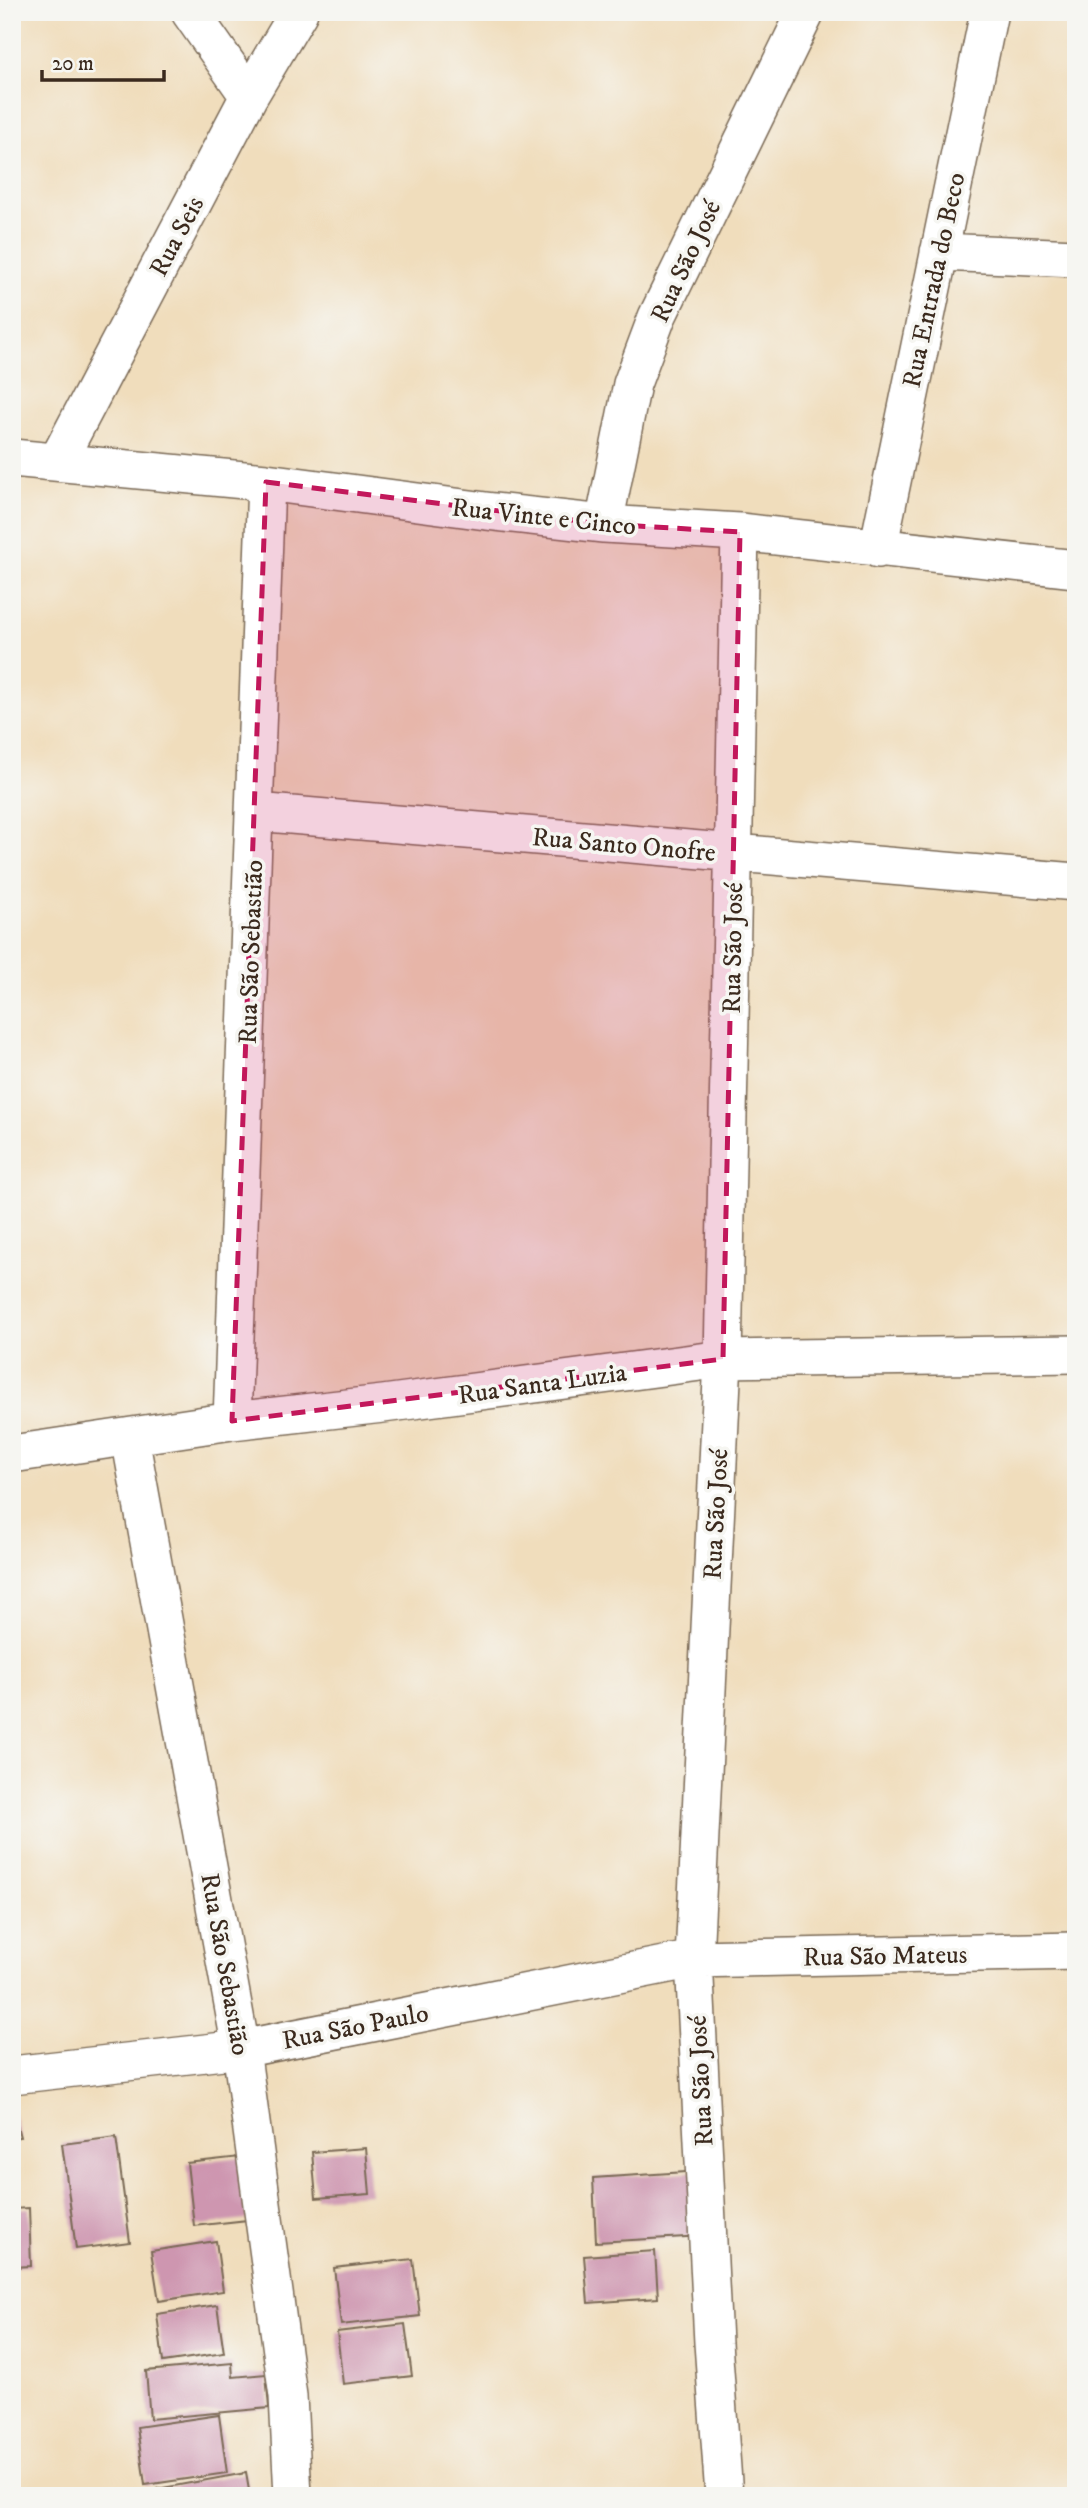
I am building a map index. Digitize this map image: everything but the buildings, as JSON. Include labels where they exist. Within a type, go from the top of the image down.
[{"type":"street","points":[[190,12],[249,96]]},
{"type":"street","name":"Rua Seis","points":[[57,462],[249,96],[299,12]]},
{"type":"street","name":"Rua São José","points":[[604,524],[632,384],[657,317],[806,12]]},
{"type":"street","name":"Rua Entrada do Beco","points":[[878,549],[989,12]]},
{"type":"street","points":[[939,251],[1076,258]]},
{"type":"street","name":"Rua Vinte e Cinco","points":[[12,458],[266,482],[604,524],[740,532],[1076,569]]},
{"type":"street","name":"Rua São Sebastião","points":[[232,1422],[266,482]]},
{"type":"street","name":"Rua São José","points":[[724,2496],[713,2343],[694,1959],[723,1359],[740,532]]},
{"type":"street","name":"Rua Santo Onofre","points":[[256,812],[1076,882]]},
{"type":"street","name":"Rua Santa Luzia","points":[[12,1454],[232,1422],[723,1359],[1076,1354]]},
{"type":"street","name":"Rua São Sebastião","points":[[130,1437],[242,2049],[288,2396],[293,2496]]},
{"type":"street","name":"Rua São Mateus","points":[[694,1959],[1076,1951]]},
{"type":"street","name":"Rua São Paulo","points":[[12,2075],[242,2049],[694,1959]]},
{"type":"highlighted area","points":[[266,482],[604,524],[740,532],[723,1359],[232,1421]]}]
